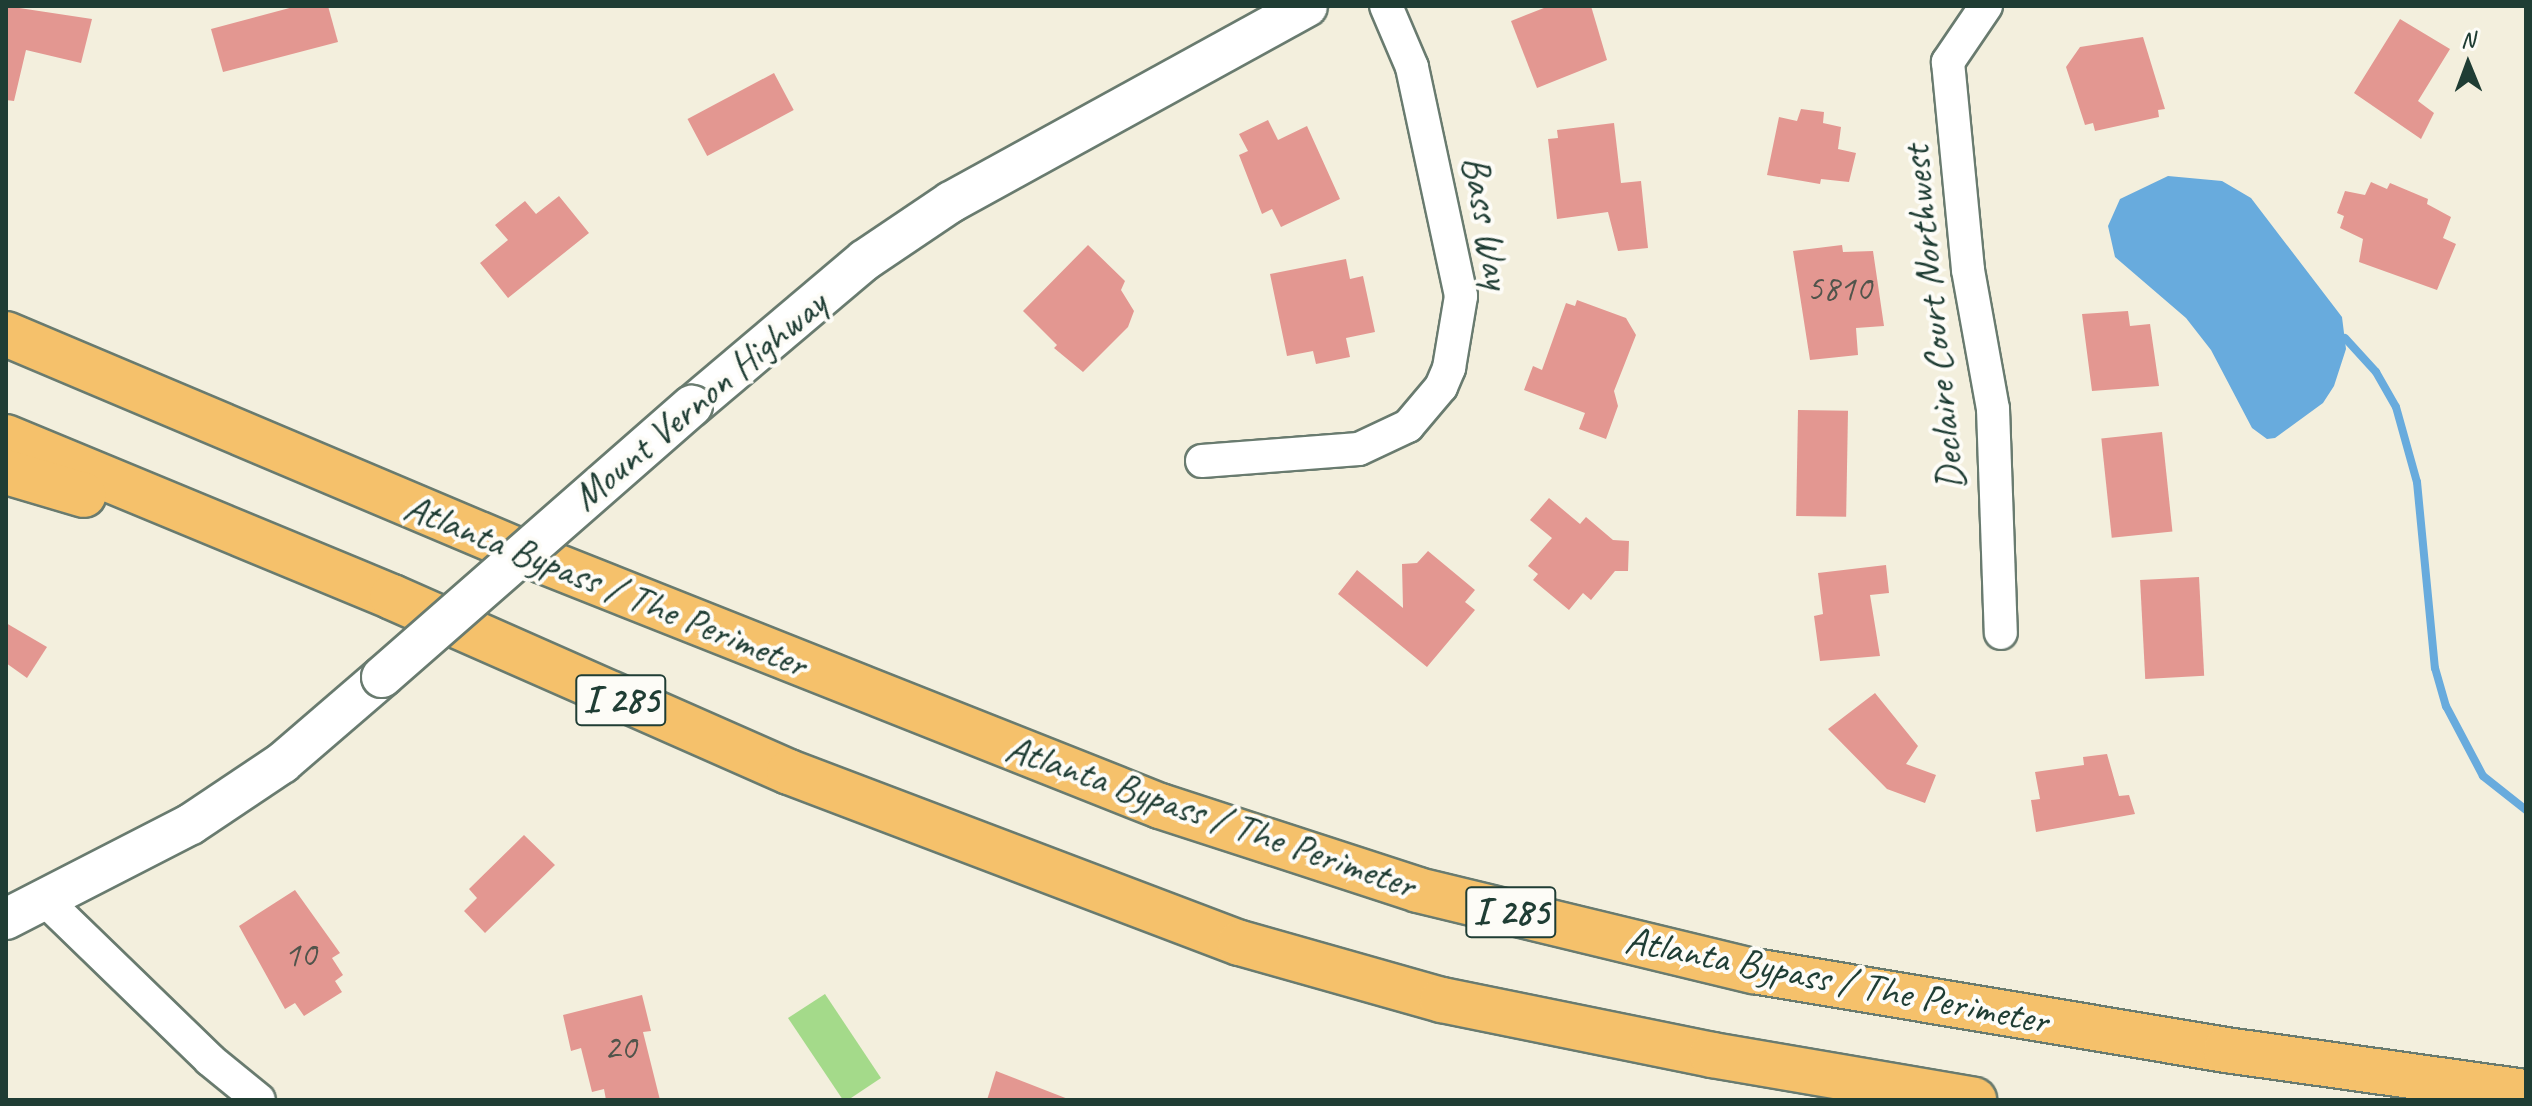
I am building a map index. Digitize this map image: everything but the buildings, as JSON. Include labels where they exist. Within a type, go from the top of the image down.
[{"type":"highway","name":"Atlanta Bypass / The Perimeter","points":[[6,334],[543,561],[1145,800],[1418,890],[1754,971],[2226,1050],[2526,1092]]},
{"type":"highway","name":"I 285","points":[[6,437],[299,558],[789,772],[1240,943],[1442,1000],[1712,1055],[1974,1100]]},
{"type":"highway","points":[[6,472],[299,558]]},
{"type":"street","name":"Mount Vernon Highway","points":[[6,919],[42,897],[191,824],[282,763],[692,406],[865,260],[951,202],[1307,6]]},
{"type":"street","name":"Bass Way","points":[[1202,461],[1359,449],[1408,426],[1441,387],[1449,368],[1461,296],[1412,67],[1386,6]]},
{"type":"street","name":"Declaire Court Northwest","points":[[1986,6],[1948,62],[1964,239],[1993,409],[2001,633]]},
{"type":"street","points":[[42,897],[210,1060],[259,1100]]},
{"type":"green space","points":[[825,994],[881,1078],[848,1100],[843,1100],[788,1018]]},
{"type":"water","points":[[2168,176],[2222,181],[2251,198],[2342,317],[2346,349],[2334,386],[2323,403],[2275,438],[2267,439],[2252,428],[2211,350],[2186,318],[2115,257],[2108,226],[2120,199]]},
{"type":"waterway","points":[[2345,338],[2376,372],[2396,407],[2417,482],[2435,668],[2446,706],[2483,776],[2526,810]]}]
